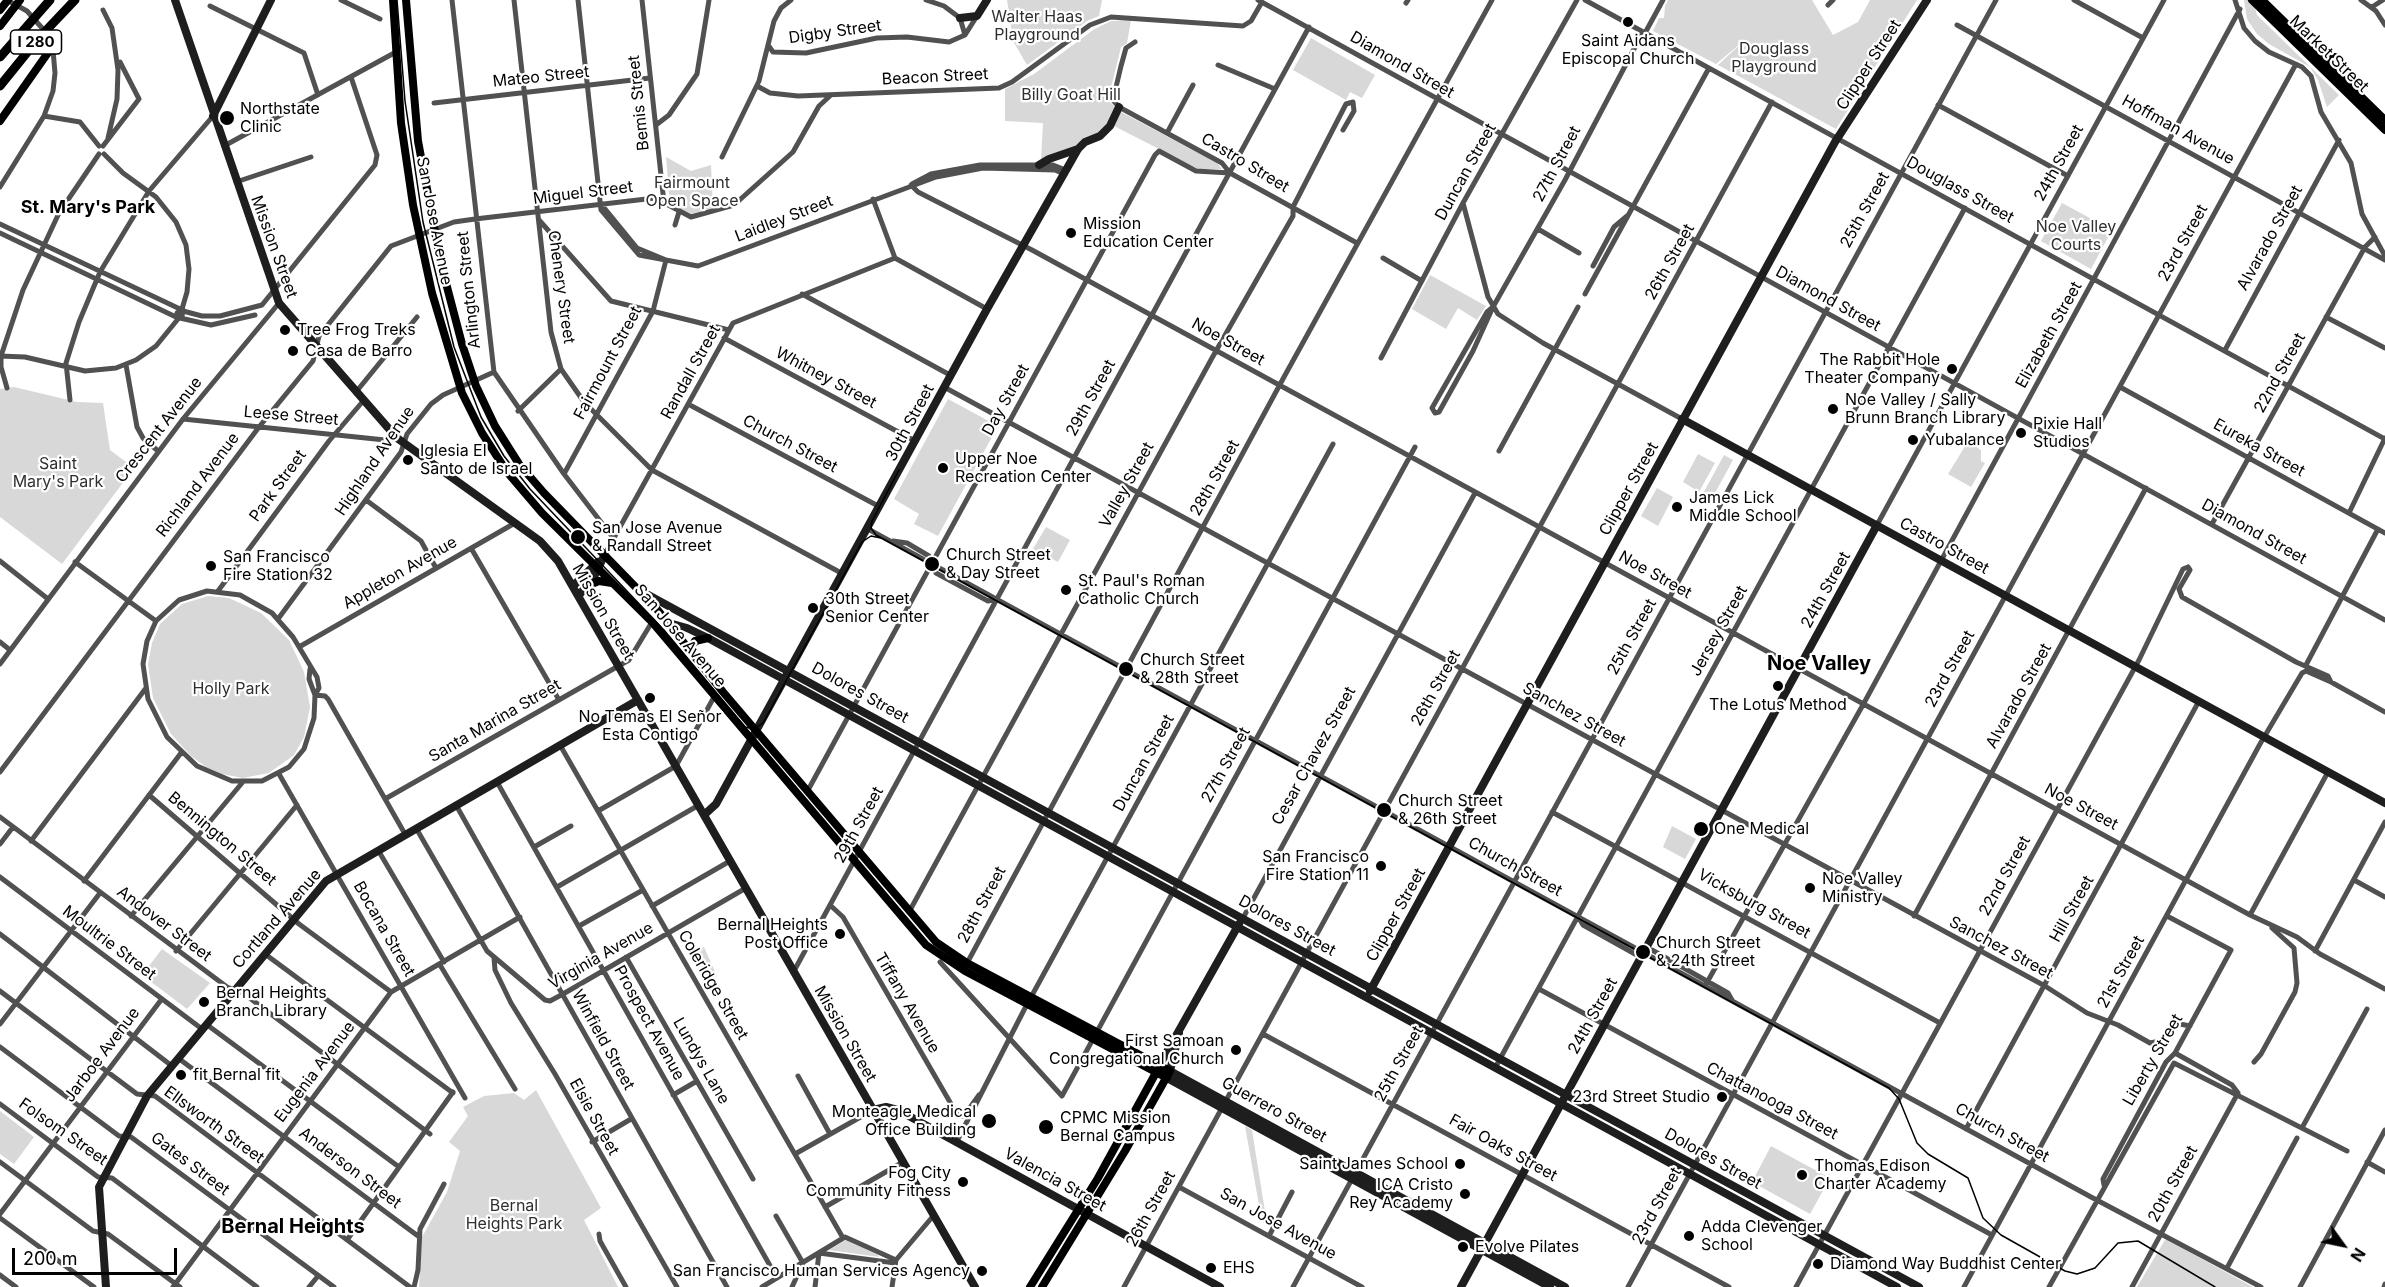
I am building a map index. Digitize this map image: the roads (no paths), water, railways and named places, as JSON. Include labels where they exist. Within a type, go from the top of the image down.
[{"type":"highway","name":"I 280","points":[[0,57],[50,0]]},
{"type":"highway","name":"I 280","points":[[0,86],[34,44],[75,0]]},
{"type":"main road","name":"San Jose Avenue","points":[[393,0],[401,123],[413,205],[439,320],[462,393],[482,433],[507,472],[542,513],[652,622],[926,945],[966,967]]},
{"type":"main road","name":"San Jose Avenue","points":[[406,0],[412,88],[426,191],[445,280],[471,372],[488,412],[519,464],[544,493],[641,591],[858,853],[936,942],[966,967]]},
{"type":"main road","name":"Market Street","points":[[2257,1],[2323,64],[2385,130]]},
{"type":"main road","points":[[0,10],[14,2]]},
{"type":"main road","points":[[0,26],[14,2]]},
{"type":"main road","points":[[0,121],[51,46]]},
{"type":"main road","name":"Market Street","points":[[2323,64],[2331,56],[2338,60],[2349,73],[2355,91],[2385,120]]},
{"type":"main road","points":[[589,585],[599,581],[612,583]]},
{"type":"main road","points":[[643,613],[669,623]]},
{"type":"main road","points":[[690,650],[695,641],[708,638]]},
{"type":"main road","name":"Guerrero Street","points":[[966,967],[1168,1074]]},
{"type":"main road","name":"Cesar Chavez Street","points":[[1030,1287],[1078,1209],[1158,1069]]},
{"type":"main road","name":"Cesar Chavez Street","points":[[1046,1285],[1168,1074]]},
{"type":"street","name":"Mission Street","points":[[175,0],[279,303],[401,440],[548,548],[579,596],[975,1287]]},
{"type":"street","points":[[70,400],[65,368],[79,322],[100,272],[149,191],[213,116],[271,0]]},
{"type":"street","points":[[341,0],[380,19]]},
{"type":"street","name":"Arlington Street","points":[[452,0],[490,373],[614,539]]},
{"type":"street","name":"Chenery Street","points":[[514,0],[551,332],[561,369],[596,415],[652,470],[843,574]]},
{"type":"street","name":"Laidley Street","points":[[578,0],[603,216],[636,254],[660,261],[701,265],[936,177],[983,168],[1054,170],[1059,174],[1065,174]]},
{"type":"street","name":"Bemis Street","points":[[642,0],[664,203]]},
{"type":"street","points":[[656,125],[669,115],[697,74],[709,0]]},
{"type":"street","points":[[722,157],[757,86],[777,15],[791,0]]},
{"type":"street","points":[[926,0],[944,6],[960,18],[965,35]]},
{"type":"street","name":"28th Street","points":[[966,967],[1048,811],[1492,0]]},
{"type":"street","name":"Duncan Street","points":[[1381,358],[1463,203],[1577,0]]},
{"type":"street","name":"Douglass Street","points":[[1585,0],[2385,439]]},
{"type":"street","name":"27th Street","points":[[1493,308],[1487,312],[1432,408],[1435,413],[1439,412],[1456,382],[1493,308],[1663,0]]},
{"type":"street","points":[[1828,5],[1833,0]]},
{"type":"street","name":"Clipper Street","points":[[1366,997],[1838,138],[1927,0]]},
{"type":"street","name":"25th Street","points":[[1293,1287],[1996,0]]},
{"type":"street","points":[[2074,0],[2143,38]]},
{"type":"street","name":"24th Street","points":[[1461,1287],[2163,0]]},
{"type":"street","points":[[2235,0],[2240,9],[2244,28],[2255,41],[2269,52],[2296,64],[2311,76],[2321,112],[2351,163],[2362,214],[2385,258]]},
{"type":"street","points":[[2361,0],[2372,7],[2385,25]]},
{"type":"street","points":[[2372,7],[2383,0]]},
{"type":"street","points":[[965,35],[985,1]]},
{"type":"street","name":"Diamond Street","points":[[1260,1],[1501,136],[2019,418],[2385,621]]},
{"type":"street","name":"Beacon Street","points":[[757,86],[770,93],[787,96],[999,88],[1012,82],[1090,25],[1111,17],[1137,16],[1190,24],[1243,26],[1251,21],[1260,1]]},
{"type":"street","points":[[0,187],[44,116],[55,78],[51,46],[40,24],[14,2]]},
{"type":"street","points":[[210,6],[304,53],[318,95]]},
{"type":"street","name":"Elizabeth Street","points":[[1706,983],[1864,703],[2240,9]]},
{"type":"street","points":[[103,10],[110,22],[117,55],[117,99],[108,138]]},
{"type":"street","points":[[960,18],[976,16]]},
{"type":"street","name":"Hoffman Avenue","points":[[1957,25],[2385,258]]},
{"type":"street","name":"29th Street","points":[[794,971],[1309,27]]},
{"type":"street","name":"Digby Street","points":[[766,57],[773,52],[806,53],[877,38],[906,37],[949,42],[965,35]]},
{"type":"street","points":[[1040,165],[1049,159],[1078,149],[1085,142],[1100,136],[1110,126],[1119,107],[1113,100],[1126,48],[1136,42]]},
{"type":"street","name":"Digby Street","points":[[768,45],[773,52]]},
{"type":"street","points":[[224,146],[396,52]]},
{"type":"street","points":[[101,146],[139,99],[117,55]]},
{"type":"street","name":"23rd Street","points":[[1628,1287],[2296,64]]},
{"type":"street","points":[[1218,65],[1275,89]]},
{"type":"street","points":[[1585,294],[1709,68]]},
{"type":"street","points":[[0,224],[182,310],[211,316],[262,305],[377,161],[351,77]]},
{"type":"street","name":"Mateo Street","points":[[434,103],[650,78]]},
{"type":"street","points":[[1167,133],[1193,85]]},
{"type":"street","points":[[675,225],[679,212],[691,217],[734,205],[793,152],[819,106],[831,94]]},
{"type":"street","name":"Valley Street","points":[[909,912],[1138,493],[1293,216],[1293,207],[1346,104],[1353,102],[1354,111],[1343,130]]},
{"type":"street","name":"26th Street","points":[[1124,1287],[1772,102]]},
{"type":"street","points":[[1938,105],[2068,176]]},
{"type":"street","name":"Castro Street","points":[[1119,107],[1222,163],[1230,173],[1357,243]]},
{"type":"street","points":[[7,388],[1,367],[1,356],[12,319],[42,244],[68,198],[101,154],[101,146],[80,122],[44,116]]},
{"type":"street","name":"Alvarado Street","points":[[2225,350],[2339,140]]},
{"type":"street","name":"30th Street","points":[[704,815],[713,810],[752,741],[950,375],[1078,149]]},
{"type":"street","name":"Day Street","points":[[807,792],[1086,280],[1159,151],[1196,171],[1230,173]]},
{"type":"street","points":[[1,356],[25,357],[65,368],[96,371],[126,365],[156,346],[182,310],[189,281],[186,244],[170,212],[149,191],[101,154]]},
{"type":"street","points":[[236,182],[311,157]]},
{"type":"street","name":"Laidley Street","points":[[911,185],[918,179],[932,174],[980,165],[1059,166],[1065,174]]},
{"type":"street","name":"Noe Street","points":[[911,185],[918,192],[1022,245],[2123,844],[2271,927],[2290,933],[2315,951],[2385,989]]},
{"type":"street","name":"Miguel Street","points":[[427,232],[452,223],[475,219],[655,198],[679,212]]},
{"type":"street","points":[[873,200],[895,258],[987,309]]},
{"type":"street","points":[[1463,203],[1493,308]]},
{"type":"street","name":"Jersey Street","points":[[1496,1068],[1965,208]]},
{"type":"street","points":[[1593,266],[1614,227],[1628,215]]},
{"type":"street","points":[[538,220],[611,301],[729,330]]},
{"type":"street","points":[[1538,229],[1579,253]]},
{"type":"street","name":"Richland Avenue","points":[[0,772],[259,427],[313,361],[319,336],[388,249],[399,242],[427,232]]},
{"type":"street","points":[[0,233],[178,318],[211,325],[255,315]]},
{"type":"street","name":"22nd Street","points":[[2212,524],[2365,247],[2375,237]]},
{"type":"street","name":"Randall Street","points":[[579,596],[589,585],[596,568],[724,338],[738,319],[895,258]]},
{"type":"street","points":[[1383,258],[1422,281]]},
{"type":"street","name":"Fairmount Street","points":[[564,474],[653,311],[666,260]]},
{"type":"street","points":[[802,294],[950,375]]},
{"type":"street","name":"Crescent Avenue","points":[[0,664],[183,418],[279,303]]},
{"type":"street","points":[[1498,451],[1578,307]]},
{"type":"street","name":"Castro Street","points":[[1493,308],[1507,322],[1555,349],[2385,803]]},
{"type":"street","points":[[246,309],[263,322]]},
{"type":"street","points":[[356,392],[417,317]]},
{"type":"street","points":[[2326,317],[2385,348]]},
{"type":"street","name":"Whitney Street","points":[[724,338],[915,441]]},
{"type":"street","points":[[126,365],[136,426],[143,438],[158,451]]},
{"type":"street","points":[[519,411],[561,369]]},
{"type":"street","name":"Highland Avenue","points":[[278,619],[401,453],[401,440],[431,404],[444,395],[490,373]]},
{"type":"street","points":[[1449,378],[1456,382]]},
{"type":"street","name":"Sanchez Street","points":[[944,387],[2045,986],[2086,1013],[2154,1044],[2176,1026],[2180,1024],[2190,1026]]},
{"type":"street","name":"Eureka Street","points":[[2120,387],[2385,533]]},
{"type":"street","name":"Park Street","points":[[218,591],[335,434],[364,400]]},
{"type":"street","name":"Church Street","points":[[688,404],[880,507]]},
{"type":"street","name":"Leese Street","points":[[183,418],[401,440]]},
{"type":"street","points":[[2349,513],[2385,439]]},
{"type":"street","name":"Duncan Street","points":[[957,1141],[1009,1038],[1107,856],[1333,444]]},
{"type":"street","name":"27th Street","points":[[1009,1038],[1062,1096],[1415,447]]},
{"type":"street","name":"Alvarado Street","points":[[1914,916],[2146,488]]},
{"type":"street","name":"Cesar Chavez Street","points":[[1158,1069],[1476,493]]},
{"type":"street","points":[[366,500],[421,541],[436,568]]},
{"type":"street","name":"Appleton Avenue","points":[[299,647],[515,523]]},
{"type":"street","name":"Church Street","points":[[868,529],[1643,953],[1728,993],[1732,1001],[2096,1200],[2261,1287]]},
{"type":"street","points":[[2378,529],[2306,664],[2328,676],[2331,682],[2385,711]]},
{"type":"street","points":[[471,548],[559,700]]},
{"type":"street","points":[[0,561],[48,599]]},
{"type":"street","points":[[75,562],[156,621]]},
{"type":"street","name":"22nd Street","points":[[1796,1287],[2164,613],[2183,569],[2188,567],[2190,570],[2179,592],[2182,597],[2209,615],[2296,662],[2306,664]]},
{"type":"street","name":"Randall Street","points":[[573,586],[596,568]]},
{"type":"street","points":[[218,591],[249,599],[278,619],[299,647],[310,669],[309,679],[315,695],[314,718],[309,738],[297,758],[279,774],[261,781],[242,783],[222,779],[204,771],[181,753],[156,719],[146,688],[144,653],[156,621],[179,600],[197,593],[218,591]]},
{"type":"street","name":"Dolores Street","points":[[641,591],[790,670],[1919,1287]]},
{"type":"street","name":"Santa Marina Street","points":[[385,799],[629,660],[652,622]]},
{"type":"street","name":"Dolores Street","points":[[669,623],[708,638],[1897,1287]]},
{"type":"street","points":[[724,647],[729,638]]},
{"type":"street","points":[[0,642],[10,650]]},
{"type":"street","name":"21st Street","points":[[1964,1287],[2186,880],[2305,671],[2331,682]]},
{"type":"street","points":[[31,841],[146,688]]},
{"type":"street","points":[[315,695],[325,696],[328,699],[405,834]]},
{"type":"street","points":[[598,811],[676,766],[714,697]]},
{"type":"street","name":"Cortland Avenue","points":[[105,1287],[99,1190],[147,1096],[329,878],[638,700]]},
{"type":"street","name":"Hill Street","points":[[1966,1129],[2199,701]]},
{"type":"street","name":"Coleridge Street","points":[[560,745],[843,1238]]},
{"type":"street","points":[[84,881],[181,753]]},
{"type":"street","points":[[2250,915],[2328,772]]},
{"type":"street","name":"Bocana Street","points":[[279,774],[465,1098]]},
{"type":"street","name":"Prospect Avenue","points":[[497,782],[777,1278]]},
{"type":"street","points":[[131,916],[242,783]]},
{"type":"street","name":"Bennington Street","points":[[149,795],[295,918],[391,992]]},
{"type":"street","points":[[176,951],[297,805]]},
{"type":"street","name":"Winfield Street","points":[[456,805],[560,987],[561,995],[728,1287]]},
{"type":"street","points":[[557,887],[699,805]]},
{"type":"street","name":"Vicksburg Street","points":[[1552,812],[1683,881],[1940,1023]]},
{"type":"street","name":"Andover Street","points":[[0,818],[176,951],[234,990],[243,993],[427,1132]]},
{"type":"street","points":[[2315,951],[2385,822]]},
{"type":"street","points":[[534,847],[571,826]]},
{"type":"street","points":[[0,844],[13,827]]},
{"type":"street","points":[[416,828],[480,941]]},
{"type":"street","points":[[378,850],[515,1089]]},
{"type":"street","points":[[652,906],[730,861]]},
{"type":"street","name":"Moultrie Street","points":[[0,877],[161,1000],[204,1026],[399,1167]]},
{"type":"street","points":[[2354,880],[2385,897]]},
{"type":"street","name":"Virginia Avenue","points":[[480,941],[494,958],[539,997],[550,1001],[746,888]]},
{"type":"street","points":[[579,926],[643,890]]},
{"type":"street","points":[[0,1024],[100,893]]},
{"type":"street","name":"Tiffany Avenue","points":[[830,905],[843,917],[958,1116]]},
{"type":"street","name":"Liberty Street","points":[[2104,1185],[2103,1179],[2166,1062],[2175,1053],[2231,950],[2167,916]]},
{"type":"street","name":"Eugenia Avenue","points":[[176,1286],[203,1246],[391,992],[520,917]]},
{"type":"street","points":[[2254,1062],[2261,1054],[2295,992],[2297,983],[2294,948],[2271,927]]},
{"type":"street","points":[[0,934],[172,1066]]},
{"type":"street","points":[[265,954],[453,1093]]},
{"type":"street","name":"Lundys Lane","points":[[627,957],[753,1179]]},
{"type":"street","name":"Elsie Street","points":[[494,958],[495,970],[511,1003],[555,1074],[677,1287]]},
{"type":"street","points":[[940,962],[1009,1038]]},
{"type":"street","name":"Chattanooga Street","points":[[1539,989],[1992,1235]]},
{"type":"street","name":"Ellsworth Street","points":[[0,991],[137,1094],[154,1096],[412,1287]]},
{"type":"street","name":"Jarboe Avenue","points":[[0,1214],[161,1000]]},
{"type":"street","points":[[2303,1126],[2367,1009]]},
{"type":"street","name":"Cesar Chavez Street","points":[[1168,1074],[1179,1034]]},
{"type":"street","name":"Fair Oaks Street","points":[[1263,1034],[1729,1287]]},
{"type":"street","name":"Gates Street","points":[[0,1047],[119,1137],[133,1138],[334,1287]]},
{"type":"street","points":[[2175,1053],[2232,1085],[2238,1093],[2347,1151]]},
{"type":"street","name":"Anderson Street","points":[[178,1058],[418,1236]]},
{"type":"street","name":"Liberty Street","points":[[2049,1287],[2104,1185],[2110,1182],[2174,1063],[2228,1092],[2238,1093]]},
{"type":"street","name":"Guerrero Street","points":[[1168,1074],[1483,1246],[1565,1287]]},
{"type":"street","points":[[798,1076],[830,1134]]},
{"type":"street","points":[[673,1095],[697,1081]]},
{"type":"street","points":[[347,1240],[458,1086]]},
{"type":"street","name":"20th Street","points":[[2132,1287],[2238,1093]]},
{"type":"street","name":"Duncan Street","points":[[958,1116],[964,1116],[979,1095]]},
{"type":"street","name":"Folsom Street","points":[[0,1104],[98,1177],[112,1178],[257,1287]]},
{"type":"street","name":"Valencia Street","points":[[873,1110],[884,1107],[898,1110],[1220,1287]]},
{"type":"street","points":[[795,1154],[873,1110]]},
{"type":"street","points":[[592,1142],[631,1119]]},
{"type":"street","points":[[2300,1287],[2385,1130]]},
{"type":"street","points":[[2227,1268],[2297,1138]]},
{"type":"street","points":[[0,1161],[93,1231],[108,1234],[176,1286]]},
{"type":"street","points":[[825,1207],[903,1162]]},
{"type":"street","points":[[2367,1162],[2385,1172]]},
{"type":"street","points":[[412,1287],[418,1270],[418,1236],[444,1184]]},
{"type":"street","name":"San Jose Avenue","points":[[1179,1187],[1362,1287]]},
{"type":"street","points":[[1269,1236],[1292,1192]]},
{"type":"street","points":[[892,1287],[896,1262],[934,1215]]},
{"type":"street","points":[[777,1216],[803,1263]]},
{"type":"street","points":[[0,1218],[94,1287]]},
{"type":"street","points":[[599,1234],[600,1241],[626,1287]]},
{"type":"street","points":[[762,1287],[843,1238],[849,1237],[896,1262]]},
{"type":"street","name":"Guerrero Street","points":[[1483,1246],[1546,1286]]},
{"type":"street","points":[[819,1254],[896,1262]]},
{"type":"street","points":[[815,1287],[819,1254]]},
{"type":"street","points":[[792,1287],[803,1263]]},
{"type":"street","points":[[1884,1280],[1889,1271]]},
{"type":"street","points":[[0,1275],[16,1287]]},
{"type":"street","points":[[309,1287],[318,1276]]},
{"type":"tram line","points":[[397,0],[405,101],[423,222],[454,347],[481,417],[504,456],[530,489],[664,630],[745,727],[754,729],[763,723],[862,542],[871,536],[881,538]]},
{"type":"tram line","points":[[899,470],[872,521],[871,528],[876,535],[1889,1088],[1899,1099],[1917,1143],[1928,1154],[1968,1178],[1983,1218],[2001,1235],[2065,1271],[2077,1274],[2095,1268],[2118,1243],[2138,1241],[2215,1287]]},
{"type":"place","name":"Saint Aidans Episcopal Church","points":[[1628,22]]},
{"type":"place","name":"Northstate Clinic","points":[[227,118]]},
{"type":"place","name":"Mission Education Center","points":[[1071,233]]},
{"type":"place","name":"Tree Frog Treks","points":[[285,330]]},
{"type":"place","name":"Casa de Barro","points":[[293,351]]},
{"type":"place","name":"The Rabbit Hole Theater Company","points":[[1952,369]]},
{"type":"place","name":"Noe Valley / Sally Brunn Branch Library","points":[[1833,409]]},
{"type":"place","name":"Pixie Hall Studios","points":[[2021,433]]},
{"type":"place","name":"Yubalance","points":[[1913,440]]},
{"type":"place","name":"Iglesia El Santo de Israel","points":[[408,460]]},
{"type":"place","name":"Upper Noe Recreation Center","points":[[943,468]]},
{"type":"place","name":"James Lick Middle School","points":[[1677,507]]},
{"type":"place","name":"San Jose Avenue & Randall Street","points":[[578,537]]},
{"type":"place","name":"Church Street & Day Street","points":[[932,564]]},
{"type":"place","name":"San Francisco Fire Station 32","points":[[211,566]]},
{"type":"place","name":"St. Paul's Roman Catholic Church","points":[[1066,590]]},
{"type":"place","name":"30th Street Senior Center","points":[[813,608]]},
{"type":"place","name":"Church Street & 28th Street","points":[[1126,669]]},
{"type":"place","name":"The Lotus Method","points":[[1778,686]]},
{"type":"place","name":"No Temas El Señor Esta Contigo","points":[[650,698]]},
{"type":"place","name":"Church Street & 26th Street","points":[[1384,810]]},
{"type":"place","name":"One Medical","points":[[1701,829]]},
{"type":"place","name":"San Francisco Fire Station 11","points":[[1381,866]]},
{"type":"place","name":"Noe Valley Ministry","points":[[1810,888]]},
{"type":"place","name":"Bernal Heights Post Office","points":[[840,934]]},
{"type":"place","name":"Church Street & 24th Street","points":[[1643,952]]},
{"type":"place","name":"Bernal Heights Branch Library","points":[[204,1002]]},
{"type":"place","name":"First Samoan Congregational Church","points":[[1236,1050]]},
{"type":"place","name":"fit Bernal fit","points":[[181,1075]]},
{"type":"place","name":"23rd Street Studio","points":[[1722,1097]]},
{"type":"place","name":"Monteagle Medical Office Building","points":[[989,1121]]},
{"type":"place","name":"CPMC Mission Bernal Campus","points":[[1046,1127]]},
{"type":"place","name":"Saint James School","points":[[1460,1164]]},
{"type":"place","name":"Thomas Edison Charter Academy","points":[[1802,1175]]},
{"type":"place","name":"Fog City Community Fitness","points":[[963,1182]]},
{"type":"place","name":"ICA Cristo Rey Academy","points":[[1465,1194]]},
{"type":"place","name":"Adda Clevenger School","points":[[1689,1236]]},
{"type":"place","name":"Evolve Pilates","points":[[1463,1247]]},
{"type":"place","name":"Diamond Way Buddhist Center","points":[[1818,1264]]},
{"type":"place","name":"EHS","points":[[1211,1268]]},
{"type":"place","name":"San Francisco Human Services Agency","points":[[982,1271]]},
{"type":"district","name":"St. Mary's Park","points":[[88,208]]},
{"type":"district","name":"Noe Valley","points":[[1819,664]]},
{"type":"district","name":"Bernal Heights","points":[[293,1227]]},
{"type":"park label","name":"Walter Haas Playground","points":[[1037,26]]},
{"type":"park label","name":"Douglass Playground","points":[[1774,58]]},
{"type":"park label","name":"Billy Goat Hill","points":[[1071,95]]},
{"type":"park label","name":"Fairmount Open Space","points":[[692,192]]},
{"type":"park label","name":"Noe Valley Courts","points":[[2076,236]]},
{"type":"park label","name":"Saint Mary's Park","points":[[58,473]]},
{"type":"park label","name":"Holly Park","points":[[231,689]]},
{"type":"park label","name":"Bernal Heights Park","points":[[514,1215]]}]
